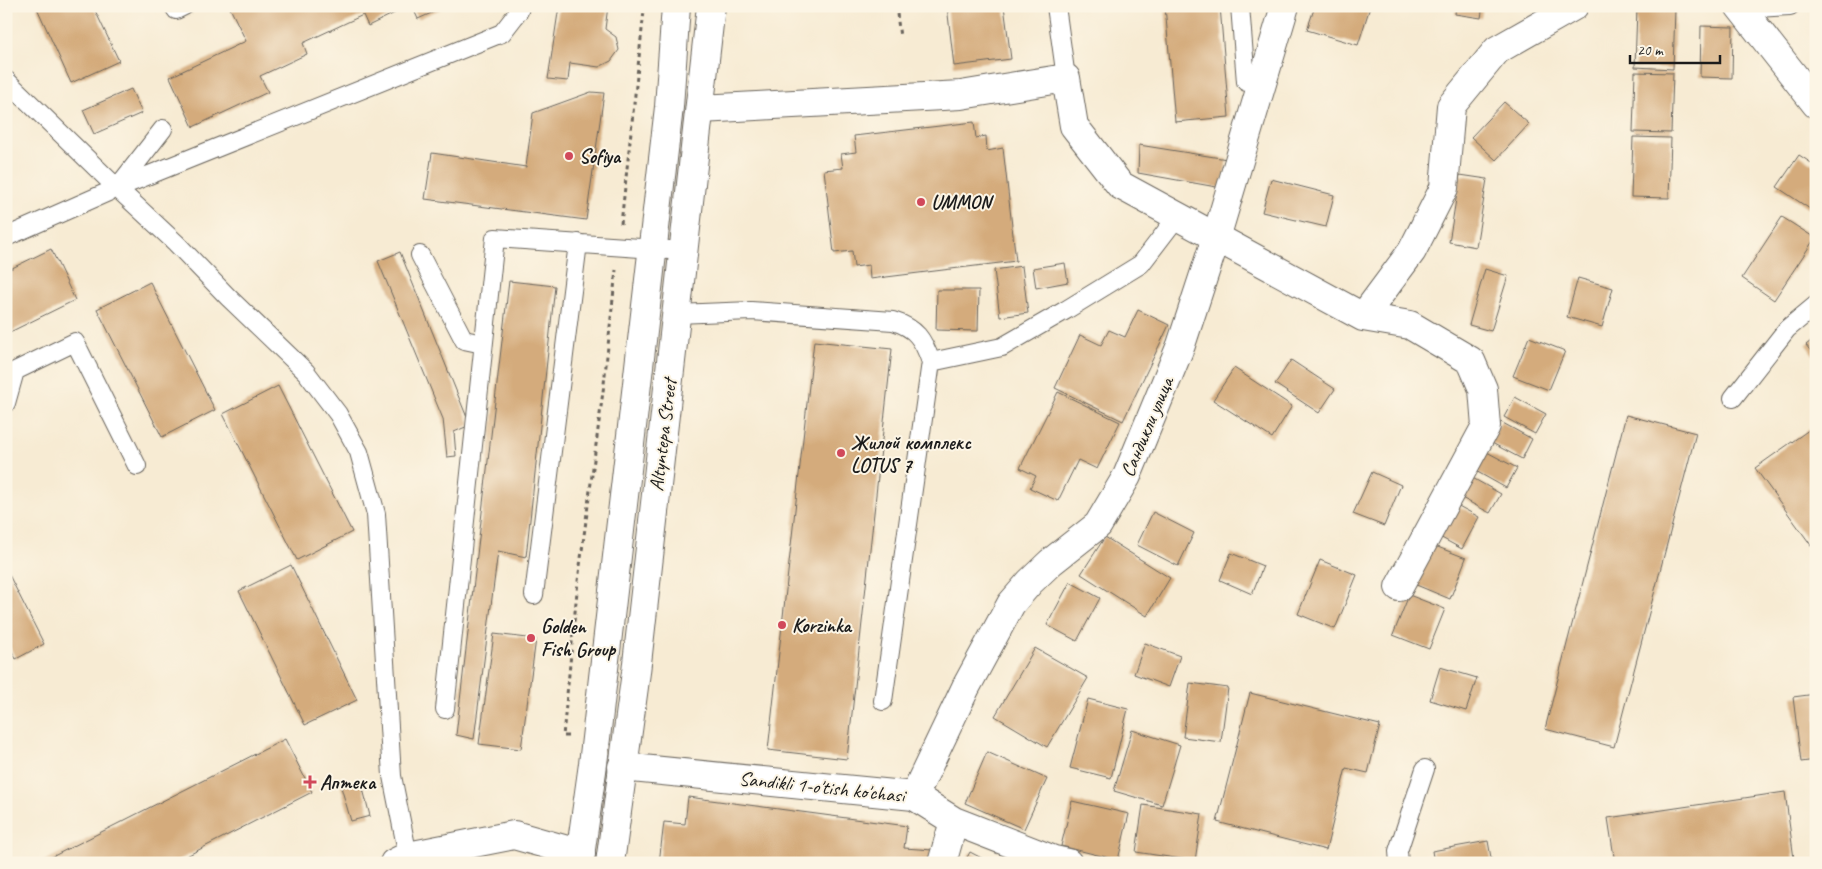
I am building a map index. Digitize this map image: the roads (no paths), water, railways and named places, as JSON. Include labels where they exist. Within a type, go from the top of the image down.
[{"type":"street","name":"Altyntepa Street","points":[[580,858],[596,740],[669,107],[676,6]]},
{"type":"street","name":"Altyntepa Street","points":[[610,862],[636,672],[701,109],[711,6]]},
{"type":"street","name":"Сандикли улица","points":[[914,796],[966,687],[1011,604],[1051,562],[1098,525],[1127,476],[1181,345],[1216,238],[1285,6]]},
{"type":"street","points":[[1363,317],[1412,251],[1444,188],[1451,106],[1497,50],[1574,6]]},
{"type":"street","points":[[1740,7],[1816,104]]},
{"type":"street","points":[[669,107],[701,109],[962,95],[1066,78],[1074,126],[1120,185],[1363,317],[1410,324],[1471,361],[1482,389],[1486,426],[1399,587]]},
{"type":"street","name":"Sandikli 1-o'tish ko'chasi","points":[[622,767],[914,796],[954,821],[1054,860],[1068,863]]},
{"type":"street","points":[[942,863],[954,821]]},
{"type":"street","points":[[402,859],[514,835],[580,858],[610,862]]},
{"type":"lane","points":[[174,6],[176,10],[184,6]]},
{"type":"lane","points":[[6,237],[117,188],[502,33],[520,11],[520,6]]},
{"type":"lane","points":[[1056,6],[1066,78]]},
{"type":"lane","points":[[1240,6],[1246,82]]},
{"type":"lane","points":[[1740,7],[1790,6]]},
{"type":"lane","points":[[6,81],[176,243],[228,297],[306,372],[338,414],[359,452],[376,514],[392,776],[402,859]]},
{"type":"lane","points":[[117,188],[163,129]]},
{"type":"lane","points":[[931,362],[1002,347],[1066,310],[1141,264],[1177,216]]},
{"type":"lane","points":[[445,709],[494,238],[684,251]]},
{"type":"lane","points":[[534,595],[578,244]]},
{"type":"lane","points":[[420,254],[464,340],[483,344]]},
{"type":"lane","points":[[1732,398],[1787,329],[1816,306]]},
{"type":"lane","points":[[677,314],[752,311],[893,321],[906,325],[917,334],[925,346],[931,362],[883,701]]},
{"type":"lane","points":[[6,403],[15,371],[75,342],[137,466]]},
{"type":"lane","points":[[1399,863],[1398,851],[1425,769]]},
{"type":"place","name":"Sofiya","points":[[569,156]]},
{"type":"place","name":"UMMON","points":[[921,202]]},
{"type":"place","name":"Жилой комплекс LOTUS 7","points":[[841,453]]},
{"type":"place","name":"Korzinka","points":[[782,625]]},
{"type":"place","name":"Golden Fish Group","points":[[531,638]]},
{"type":"place","name":"Аптека","points":[[310,782]]}]
